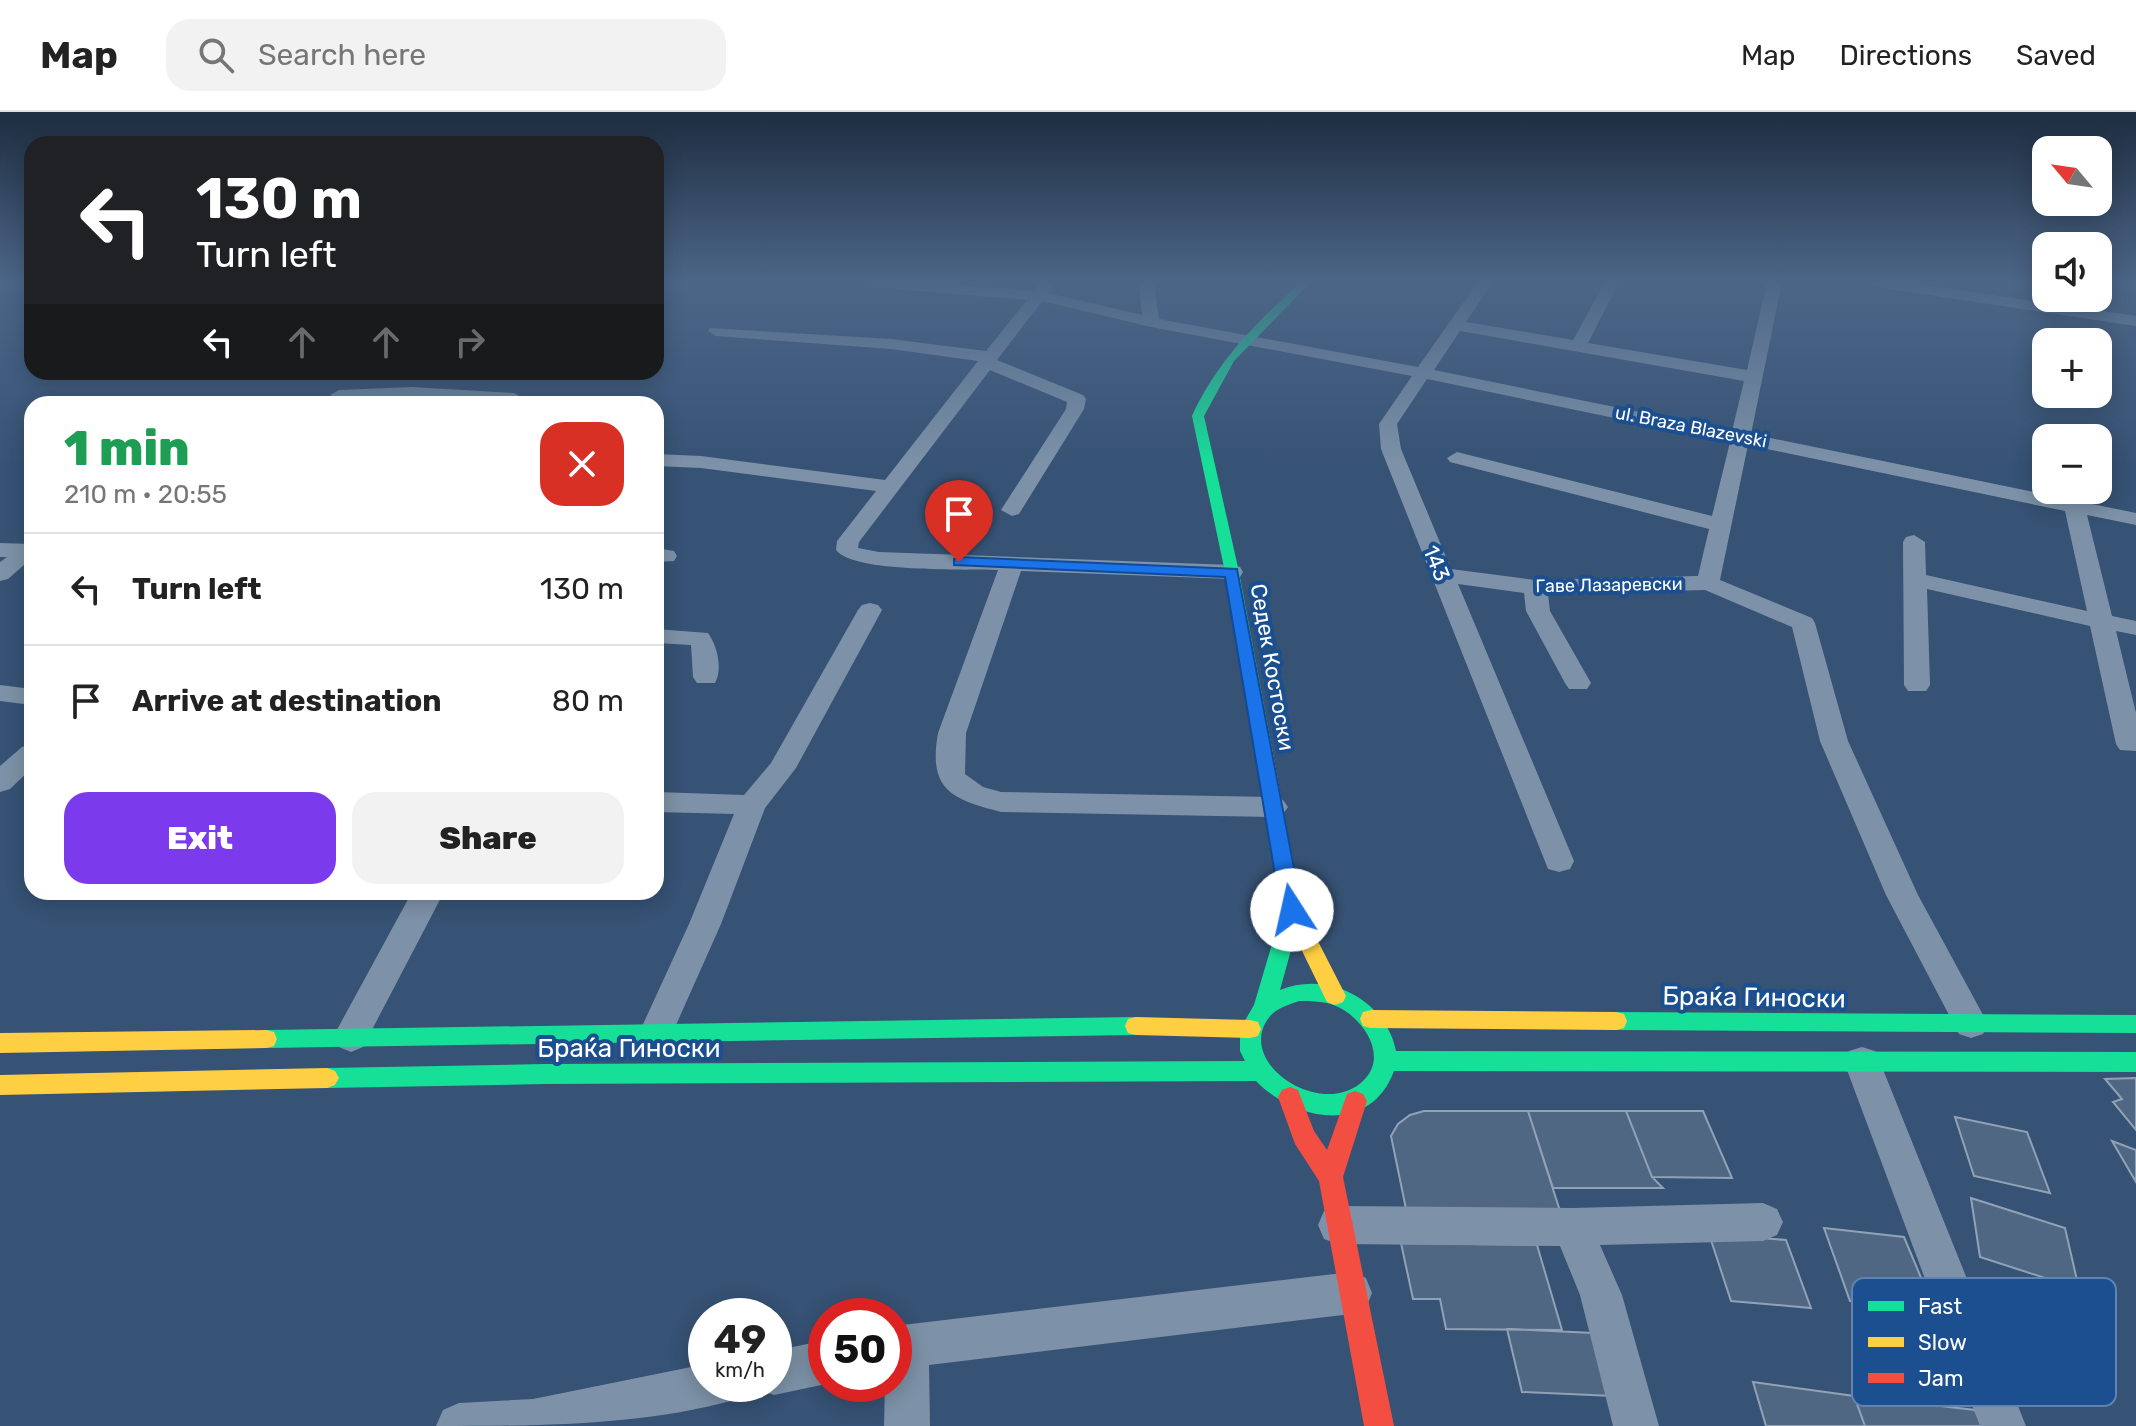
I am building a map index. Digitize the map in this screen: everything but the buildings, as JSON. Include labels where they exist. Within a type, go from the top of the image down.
[{"type":"main road","name":"Седек Костоски","points":[[1242,343],[1204,396],[1198,416],[1232,572],[1292,910]]},
{"type":"main road","points":[[1292,910],[1335,996]]},
{"type":"main road","points":[[1265,1005],[1297,992],[1335,996],[1355,1005],[1371,1019],[1385,1047],[1382,1077],[1371,1091],[1355,1101],[1334,1106],[1312,1104],[1290,1097],[1273,1086],[1259,1071],[1252,1057],[1250,1029],[1265,1005],[1292,910]]},
{"type":"main road","name":"Браќа Гиноски","points":[[1371,1019],[2136,1024]]},
{"type":"main road","name":"Браќа Гиноски","points":[[0,1043],[1138,1026],[1250,1029]]},
{"type":"main road","points":[[1386,1061],[2136,1062]]},
{"type":"main road","name":"Браќа Гиноски","points":[[0,1085],[561,1074],[1259,1071]]},
{"type":"main road","points":[[1290,1097],[1304,1136],[1331,1177],[1379,1426]]},
{"type":"main road","points":[[1331,1177],[1355,1101]]},
{"type":"street","points":[[882,343],[988,360],[1077,399],[1075,409],[1012,510]]},
{"type":"street","points":[[1001,343],[848,541],[847,550],[854,555],[879,559],[1232,572]]},
{"type":"street","name":"ul. Braza Blazevski","points":[[1257,343],[1423,373],[2136,519]]},
{"type":"street","name":"143","points":[[1443,343],[1388,424],[1391,449],[1559,861]]},
{"type":"street","points":[[1562,343],[1754,377]]},
{"type":"street","name":"Гаве Лазаревски","points":[[1442,575],[1535,587],[1708,583],[1761,343]]},
{"type":"street","points":[[374,396],[412,392],[480,396]]},
{"type":"street","points":[[1457,458],[1721,525]]},
{"type":"street","points":[[664,460],[701,462],[889,487]]},
{"type":"street","points":[[2075,508],[2130,744]]},
{"type":"street","points":[[1914,542],[1917,685]]},
{"type":"street","points":[[0,550],[24,550]]},
{"type":"street","points":[[0,574],[24,553]]},
{"type":"street","points":[[1012,564],[952,733],[946,759],[950,777],[957,787],[971,795],[1001,802],[1273,807]]},
{"type":"street","points":[[1915,579],[2136,628]]},
{"type":"street","points":[[1708,583],[1803,623],[1834,741],[1902,895],[1971,1024]]},
{"type":"street","points":[[1535,587],[1538,611],[1578,683]]},
{"type":"street","points":[[656,1033],[705,924],[752,805],[782,768],[870,610]]},
{"type":"street","points":[[664,636],[699,638],[703,643],[706,677]]},
{"type":"street","points":[[0,693],[24,696]]},
{"type":"street","points":[[0,784],[24,761]]},
{"type":"street","points":[[0,784],[24,786]]},
{"type":"street","points":[[664,802],[752,805]]},
{"type":"street","points":[[351,1037],[424,900]]},
{"type":"street","points":[[1862,1062],[1946,1278]]},
{"type":"street","points":[[1338,1225],[1572,1227],[1763,1222]]},
{"type":"street","points":[[1572,1227],[1601,1295],[1636,1426]]},
{"type":"street","points":[[912,1346],[1351,1293]]},
{"type":"street","points":[[459,1426],[532,1424],[688,1390]]},
{"type":"street","points":[[905,1402],[907,1426]]},
{"type":"street","points":[[1995,1406],[2003,1426]]},
{"type":"traffic: fast","points":[[1244,343],[1218,377],[1198,416],[1232,572],[1263,748]]},
{"type":"traffic: fast","points":[[1265,1005],[1292,910]]},
{"type":"traffic: fast","points":[[1297,992],[1324,994],[1344,1000],[1361,1010],[1378,1030],[1383,1042],[1384,1066],[1371,1089],[1350,1103],[1325,1106],[1301,1100],[1278,1088],[1261,1071],[1251,1051],[1251,1029],[1264,1008],[1297,992]]},
{"type":"traffic: fast","points":[[1616,1021],[2136,1024]]},
{"type":"traffic: fast","points":[[266,1039],[1136,1026]]},
{"type":"traffic: fast","points":[[1386,1061],[2136,1062]]},
{"type":"traffic: fast","points":[[327,1078],[1259,1071]]},
{"type":"traffic: slow","points":[[1263,748],[1292,910],[1335,996]]},
{"type":"traffic: slow","points":[[1371,1019],[1616,1021]]},
{"type":"traffic: slow","points":[[1136,1026],[1250,1029]]},
{"type":"traffic: slow","points":[[0,1043],[266,1039]]},
{"type":"traffic: slow","points":[[0,1085],[327,1078]]},
{"type":"traffic: jam","points":[[1290,1097],[1304,1136],[1331,1177],[1379,1426]]},
{"type":"traffic: jam","points":[[1331,1177],[1355,1101]]},
{"type":"route","points":[[959,562],[1232,572],[1292,910]]}]
